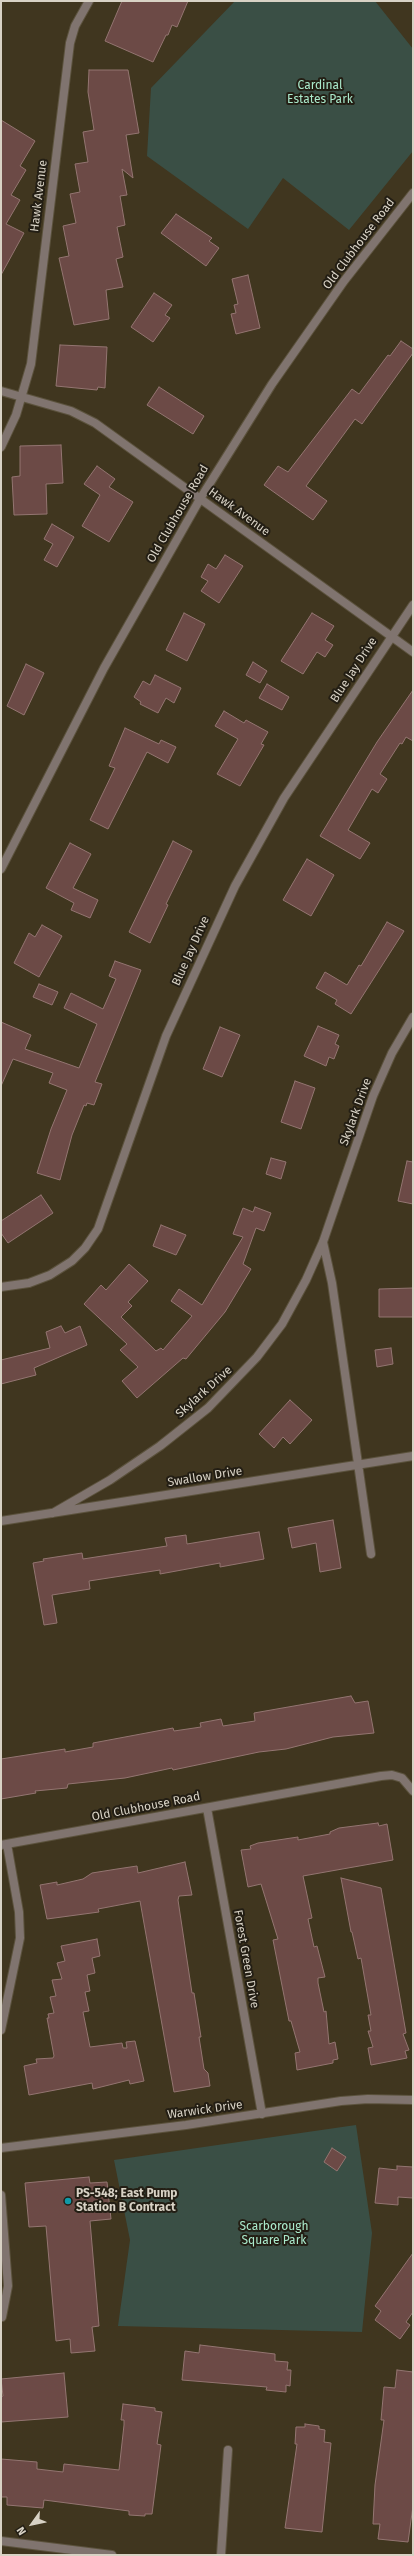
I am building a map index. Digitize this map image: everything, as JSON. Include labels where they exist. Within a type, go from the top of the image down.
[{"type":"street","name":"Hawk Avenue","points":[[1,447],[22,398],[31,364],[70,43],[75,26],[89,1]]},
{"type":"street","name":"Old Clubhouse Road","points":[[1,869],[104,668],[200,499],[272,384],[344,281],[413,193]]},
{"type":"street","points":[[1,391],[22,398]]},
{"type":"street","name":"Hawk Avenue","points":[[22,398],[71,411],[95,423],[413,652]]},
{"type":"street","name":"Blue Jay Drive","points":[[1,1287],[29,1283],[50,1275],[72,1261],[85,1248],[98,1229],[166,1036],[225,905],[284,798],[413,605]]},
{"type":"street","name":"Skylark Drive","points":[[53,1513],[110,1480],[160,1446],[229,1388],[257,1357],[282,1324],[306,1280],[323,1242],[373,1096],[392,1053],[413,1017]]},
{"type":"street","points":[[323,1242],[332,1283],[371,1554]]},
{"type":"street","name":"Swallow Drive","points":[[1,1521],[413,1456]]},
{"type":"street","name":"Old Clubhouse Road","points":[[4,1844],[392,1775],[402,1778],[413,1791]]},
{"type":"street","name":"Forest Green Drive","points":[[207,1808],[262,2114]]},
{"type":"street","points":[[1,2030],[20,1938],[19,1912],[4,1844]]},
{"type":"street","name":"Warwick Drive","points":[[1,2148],[262,2114],[355,2100],[413,2100]]},
{"type":"street","points":[[1,2195],[8,2286],[2,2317]]},
{"type":"street","points":[[221,2555],[228,2450]]},
{"type":"street","points":[[1,2541],[112,2555]]},
{"type":"green space","name":"Cardinal Estates Park","points":[[235,1],[375,1],[413,49],[413,151],[349,230],[283,178],[248,229],[147,156],[151,88]]},
{"type":"green space","name":"Scarborough Square Park","points":[[356,2125],[372,2233],[362,2332],[118,2326],[130,2240],[114,2160]]},
{"type":"building","points":[[122,1],[188,1],[177,27],[172,25],[153,62],[105,41]]},
{"type":"building","points":[[89,70],[128,70],[139,133],[126,135],[133,178],[122,169],[127,195],[120,196],[125,225],[117,227],[123,257],[116,259],[123,287],[106,290],[109,319],[74,325],[59,258],[69,256],[63,226],[76,223],[70,194],[80,192],[75,164],[88,162],[83,132],[94,130],[88,92]]},
{"type":"building","points":[[1,120],[35,141],[20,166],[26,170],[11,195],[20,200],[6,224],[24,233],[1,275]]},
{"type":"building","points":[[176,214],[212,238],[209,241],[219,248],[206,266],[161,233]]},
{"type":"building","points":[[248,275],[260,328],[236,334],[231,314],[236,313],[234,305],[238,304],[232,279]]},
{"type":"building","points":[[154,293],[172,305],[165,315],[170,318],[153,342],[131,327]]},
{"type":"building","points":[[401,341],[413,349],[413,353],[362,424],[355,419],[306,486],[327,501],[313,520],[264,485],[278,466],[288,472],[352,389],[359,394],[388,355],[390,356]]},
{"type":"building","points":[[60,345],[107,347],[105,388],[98,387],[97,390],[56,386]]},
{"type":"building","points":[[159,387],[204,416],[193,434],[147,405]]},
{"type":"building","points":[[61,445],[63,483],[46,484],[47,514],[14,515],[12,477],[20,476],[20,446]]},
{"type":"building","points":[[97,466],[115,479],[109,487],[133,502],[109,542],[82,526],[100,495],[84,484]]},
{"type":"building","points":[[52,524],[74,537],[57,567],[44,560],[53,544],[44,539]]},
{"type":"building","points":[[225,555],[243,566],[219,603],[201,591],[208,581],[201,577],[208,564],[216,569]]},
{"type":"building","points":[[184,613],[205,624],[187,661],[166,650]]},
{"type":"building","points":[[312,613],[334,626],[325,640],[333,645],[325,657],[317,652],[303,674],[281,661]]},
{"type":"building","points":[[253,662],[267,671],[260,683],[246,675]]},
{"type":"building","points":[[26,664],[44,673],[24,715],[7,706]]},
{"type":"building","points":[[155,675],[181,688],[174,703],[166,698],[158,713],[140,704],[141,702],[134,697],[143,681],[150,685]]},
{"type":"building","points":[[267,684],[289,697],[282,710],[259,698]]},
{"type":"building","points":[[413,690],[413,741],[406,737],[402,744],[400,743],[380,774],[387,779],[378,793],[372,789],[348,830],[370,843],[360,859],[320,836],[377,742]]},
{"type":"building","points":[[224,711],[244,723],[246,720],[268,732],[261,744],[264,745],[240,786],[217,774],[238,739],[215,726]]},
{"type":"building","points":[[125,728],[159,744],[161,740],[176,747],[168,763],[147,752],[108,829],[90,820],[115,768],[109,766]]},
{"type":"building","points":[[173,841],[192,851],[166,904],[168,905],[150,943],[129,932]]},
{"type":"building","points":[[70,843],[91,854],[73,888],[98,900],[90,918],[71,910],[74,903],[46,888]]},
{"type":"building","points":[[307,859],[334,875],[311,916],[283,900]]},
{"type":"building","points":[[387,922],[404,931],[351,1014],[335,1004],[337,1000],[316,988],[325,972],[347,985],[359,965],[361,966]]},
{"type":"building","points":[[42,925],[62,936],[39,977],[14,963],[29,933],[35,937]]},
{"type":"building","points":[[115,961],[141,970],[95,1082],[102,1084],[94,1105],[87,1103],[86,1106],[84,1105],[72,1135],[60,1180],[37,1173],[51,1129],[67,1090],[49,1083],[53,1073],[13,1059],[1,1086],[1,1022],[31,1035],[25,1049],[79,1068],[97,1024],[64,1008],[71,993],[103,1009],[116,979],[109,976]]},
{"type":"building","points":[[39,984],[58,992],[52,1005],[33,997]]},
{"type":"building","points":[[318,1026],[339,1035],[335,1044],[339,1046],[334,1059],[329,1057],[326,1066],[304,1056]]},
{"type":"building","points":[[220,1027],[240,1035],[222,1077],[203,1069]]},
{"type":"building","points":[[295,1081],[315,1088],[301,1129],[281,1122]]},
{"type":"building","points":[[271,1158],[286,1162],[281,1179],[266,1174]]},
{"type":"building","points":[[407,1161],[413,1162],[413,1204],[398,1201]]},
{"type":"building","points":[[41,1195],[53,1213],[8,1243],[1,1233],[1,1221]]},
{"type":"building","points":[[255,1207],[271,1213],[264,1231],[256,1228],[243,1264],[251,1269],[225,1312],[186,1359],[183,1358],[137,1398],[122,1381],[138,1367],[120,1350],[127,1344],[84,1304],[101,1285],[106,1290],[129,1264],[148,1281],[128,1302],[132,1306],[121,1317],[156,1351],[161,1348],[163,1350],[192,1316],[171,1301],[179,1289],[202,1305],[243,1237],[233,1234],[243,1208],[253,1212]]},
{"type":"building","points":[[161,1225],[186,1235],[176,1255],[153,1246]]},
{"type":"building","points":[[413,1288],[413,1317],[379,1317],[379,1289]]},
{"type":"building","points":[[61,1326],[65,1333],[80,1326],[87,1345],[34,1368],[36,1375],[1,1384],[1,1360],[50,1348],[46,1332]]},
{"type":"building","points":[[391,1348],[393,1364],[377,1367],[375,1350]]},
{"type":"building","points":[[290,1400],[312,1420],[290,1444],[283,1437],[274,1448],[259,1434]]},
{"type":"building","points":[[333,1520],[341,1568],[320,1572],[316,1543],[292,1548],[288,1528]]},
{"type":"building","points":[[259,1532],[264,1559],[220,1567],[220,1563],[160,1574],[160,1570],[89,1581],[90,1589],[52,1595],[57,1623],[44,1625],[33,1563],[44,1561],[43,1559],[82,1553],[83,1559],[167,1546],[165,1538],[186,1535],[187,1544]]},
{"type":"building","points":[[351,1696],[355,1703],[368,1701],[374,1733],[333,1737],[286,1749],[259,1752],[173,1770],[172,1768],[125,1778],[68,1784],[67,1788],[35,1791],[36,1793],[1,1799],[1,1759],[65,1749],[65,1752],[93,1747],[93,1743],[173,1728],[174,1731],[201,1727],[200,1723],[221,1719],[223,1726],[255,1721],[254,1713]]},
{"type":"building","points":[[378,1823],[379,1826],[387,1824],[393,1860],[303,1876],[312,1918],[308,1919],[314,1947],[317,1946],[325,1977],[318,1978],[318,1983],[324,2012],[326,2011],[329,2044],[335,2042],[338,2059],[333,2060],[333,2063],[297,2070],[295,2053],[300,2052],[291,2021],[289,2021],[273,1940],[278,1939],[261,1884],[248,1887],[241,1850],[251,1849],[250,1846],[258,1843],[298,1837],[298,1840],[330,1834],[330,1832],[339,1828]]},
{"type":"building","points":[[185,1862],[192,1895],[179,1896],[178,1900],[192,1993],[194,1993],[201,2037],[199,2037],[204,2069],[208,2073],[210,2086],[174,2092],[140,1901],[98,1909],[99,1912],[47,1919],[40,1885],[57,1882],[57,1885],[83,1879],[92,1873],[117,1869],[137,1866],[138,1873]]},
{"type":"building","points":[[341,1878],[381,1888],[406,2033],[403,2034],[409,2050],[405,2051],[407,2058],[371,2065],[368,2048],[373,2047],[368,2031],[371,2031],[368,2015],[371,2015],[361,1958],[358,1959],[351,1932]]},
{"type":"building","points":[[97,1939],[100,1956],[92,1958],[95,1973],[87,1975],[90,1991],[85,1992],[89,2011],[83,2012],[90,2047],[122,2043],[123,2048],[127,2048],[126,2042],[135,2041],[144,2081],[130,2084],[129,2080],[93,2089],[92,2083],[29,2095],[24,2066],[37,2063],[36,2059],[53,2058],[54,2056],[47,2018],[49,2018],[48,2014],[54,2013],[50,1997],[56,1996],[52,1980],[62,1979],[57,1963],[65,1961],[61,1946]]},
{"type":"building","points":[[332,2148],[346,2157],[337,2171],[324,2162]]},
{"type":"building","points":[[397,2166],[413,2167],[413,2198],[398,2197],[398,2205],[375,2203],[379,2168],[397,2170]]},
{"type":"building","points":[[89,2177],[90,2183],[107,2182],[111,2219],[90,2221],[99,2326],[92,2327],[95,2351],[71,2353],[70,2339],[56,2341],[46,2226],[29,2227],[25,2183]]},
{"type":"building","points":[[413,2253],[413,2312],[406,2322],[410,2325],[400,2339],[375,2320],[381,2311],[375,2306]]},
{"type":"building","points":[[200,2345],[275,2354],[275,2361],[288,2362],[287,2370],[291,2370],[290,2386],[286,2385],[286,2392],[266,2390],[267,2387],[182,2380],[185,2351],[199,2353]]},
{"type":"building","points":[[397,2370],[413,2372],[413,2506],[408,2542],[378,2539],[380,2524],[373,2524],[375,2485],[384,2420],[381,2420],[384,2387],[395,2388]]},
{"type":"building","points":[[64,2373],[68,2417],[1,2422],[1,2397],[3,2396],[1,2379]]},
{"type":"building","points":[[123,2404],[155,2408],[155,2411],[162,2412],[157,2444],[161,2445],[152,2514],[145,2514],[145,2516],[129,2515],[129,2511],[44,2500],[43,2508],[7,2505],[7,2497],[1,2497],[1,2459],[37,2462],[37,2469],[63,2472],[64,2464],[119,2470],[124,2425],[124,2420],[121,2420]]},
{"type":"building","points":[[305,2424],[319,2426],[319,2429],[325,2430],[324,2442],[331,2443],[322,2532],[285,2528],[297,2444],[295,2444],[296,2427],[305,2427]]},
{"type":"place","name":"PS-548; East Pump Station B Contract","points":[[68,2201]]}]
